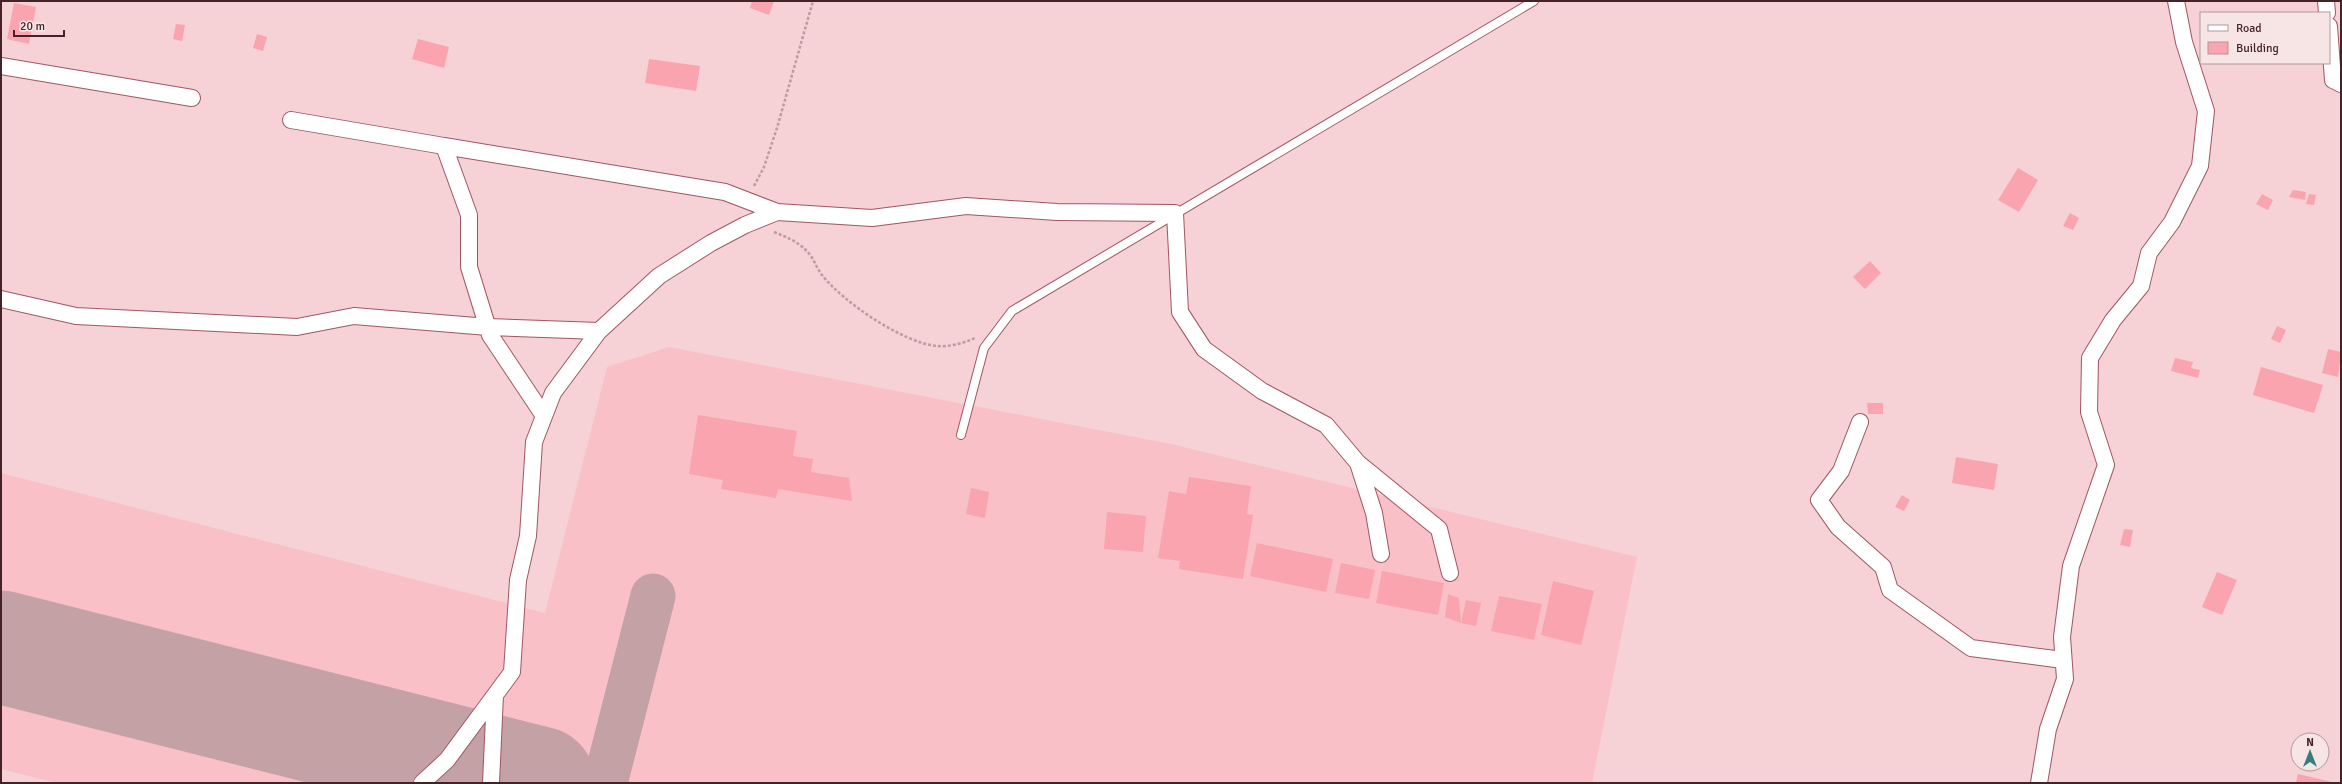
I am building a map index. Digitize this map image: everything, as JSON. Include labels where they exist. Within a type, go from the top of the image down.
[{"type":"street","points":[[2039,783],[2048,729],[2065,679],[2062,637],[2071,566],[2106,464],[2089,412],[2090,358],[2113,320],[2141,286],[2149,253],[2172,222],[2200,166],[2206,111],[2184,42],[2176,1]]},
{"type":"street","points":[[2326,1],[2327,12]]},
{"type":"street","points":[[2330,40],[2333,80],[2341,84]]},
{"type":"street","points":[[1,66],[192,98]]},
{"type":"street","points":[[291,120],[725,192],[777,212],[872,218],[966,206],[1057,212],[1175,213],[1180,312],[1204,348],[1262,391],[1326,425],[1358,463],[1439,530],[1450,573]]},
{"type":"street","points":[[444,146],[469,215],[469,267],[490,335],[544,416]]},
{"type":"street","points":[[422,783],[447,760],[512,672],[518,580],[528,536],[534,442],[553,393],[600,331],[659,276],[712,243],[746,225],[777,212]]},
{"type":"street","points":[[1,299],[76,316],[297,326],[354,316],[488,326],[600,331]]},
{"type":"street","points":[[1860,422],[1841,471],[1819,500],[1838,527],[1882,567],[1890,590],[1971,648],[2063,660]]},
{"type":"street","points":[[1358,463],[1374,513],[1381,554]]},
{"type":"street","points":[[491,783],[495,694]]},
{"type":"lane","points":[[961,435],[984,348],[1012,311],[1534,1]]},
{"type":"shaded area","points":[[669,347],[1171,444],[1637,557],[1592,783],[57,783],[1,769],[1,473],[545,613],[607,367]]},
{"type":"building","points":[[752,1],[774,1],[769,15],[750,8]]},
{"type":"building","points":[[14,3],[36,7],[29,44],[7,39]]},
{"type":"building","points":[[176,24],[185,25],[182,41],[173,39]]},
{"type":"building","points":[[257,34],[267,37],[263,51],[253,48]]},
{"type":"building","points":[[418,39],[449,47],[444,68],[412,59]]},
{"type":"building","points":[[649,59],[700,66],[696,91],[645,83]]},
{"type":"building","points":[[2018,168],[2038,180],[2019,212],[1998,200]]},
{"type":"building","points":[[2293,190],[2306,192],[2305,200],[2289,197]]},
{"type":"building","points":[[2262,194],[2273,200],[2268,210],[2256,204]]},
{"type":"building","points":[[2309,194],[2316,195],[2314,205],[2306,204]]},
{"type":"building","points":[[2070,213],[2079,218],[2073,230],[2063,226]]},
{"type":"building","points":[[1870,261],[1881,273],[1865,289],[1853,277]]},
{"type":"building","points":[[2277,326],[2286,330],[2280,343],[2271,339]]},
{"type":"building","points":[[2328,349],[2341,352],[2338,377],[2322,373]]},
{"type":"building","points":[[2175,358],[2193,362],[2191,368],[2200,370],[2198,378],[2171,371]]},
{"type":"building","points":[[2261,367],[2323,385],[2314,413],[2253,395]]},
{"type":"building","points":[[1867,403],[1883,403],[1883,414],[1868,414]]},
{"type":"building","points":[[698,415],[797,431],[793,456],[813,459],[811,472],[849,478],[852,501],[778,489],[776,498],[721,489],[723,480],[689,474]]},
{"type":"building","points":[[1956,457],[1998,464],[1994,490],[1952,483]]},
{"type":"building","points":[[1189,477],[1251,486],[1247,514],[1253,515],[1243,579],[1179,569],[1180,561],[1158,558],[1169,491],[1186,494]]},
{"type":"building","points":[[971,488],[989,492],[985,518],[966,514]]},
{"type":"building","points":[[1902,495],[1910,500],[1904,511],[1895,507]]},
{"type":"building","points":[[1107,512],[1146,516],[1143,552],[1104,549]]},
{"type":"building","points":[[2124,529],[2133,530],[2130,547],[2120,545]]},
{"type":"building","points":[[1257,543],[1333,559],[1326,592],[1250,576]]},
{"type":"building","points":[[1341,563],[1375,570],[1369,599],[1335,593]]},
{"type":"building","points":[[1382,571],[1444,583],[1438,615],[1376,603]]},
{"type":"building","points":[[2217,572],[2237,580],[2222,615],[2202,607]]},
{"type":"building","points":[[1553,581],[1594,591],[1581,645],[1541,635]]},
{"type":"building","points":[[1448,594],[1459,598],[1461,623],[1445,617]]},
{"type":"building","points":[[1499,596],[1542,604],[1534,640],[1491,631]]},
{"type":"building","points":[[1466,600],[1481,603],[1476,626],[1461,623]]},
{"type":"building","points":[[2298,774],[2332,782],[2332,783],[2296,783]]},
{"type":"taxiway","points":[[605,783],[653,596]]},
{"type":"runway","points":[[1,647],[539,783]]}]
